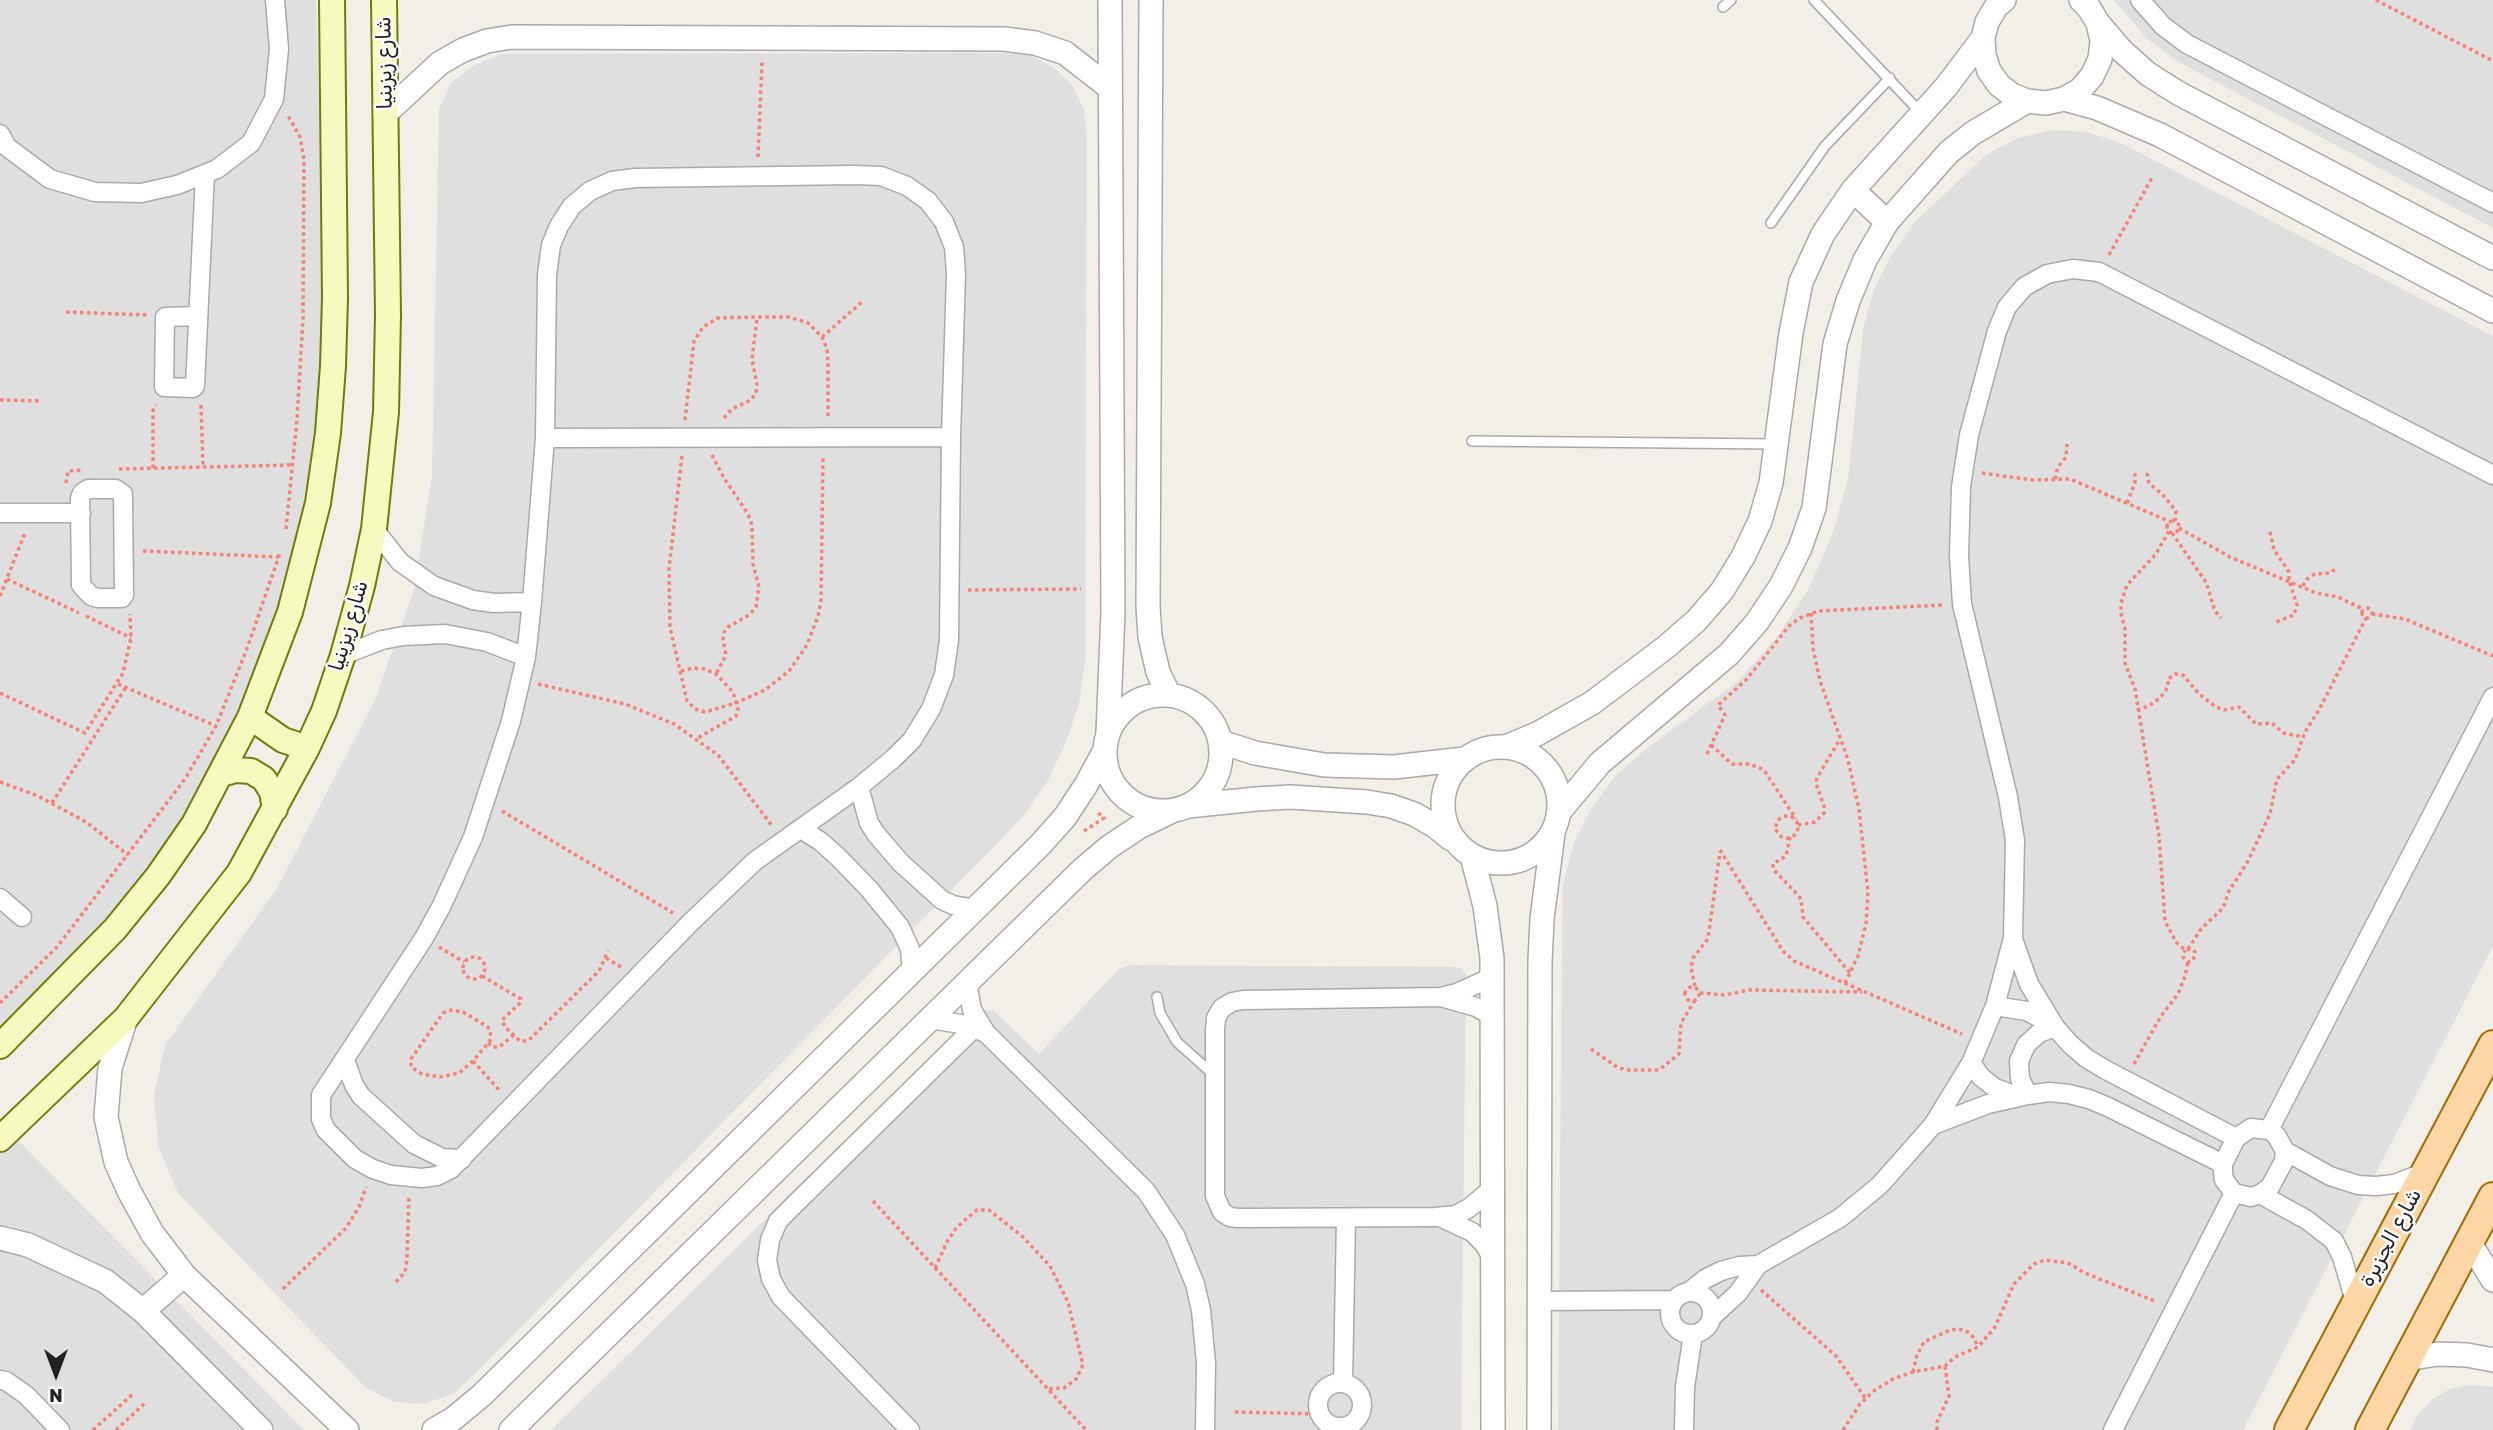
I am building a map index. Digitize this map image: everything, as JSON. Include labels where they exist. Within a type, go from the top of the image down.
[{"type":"main road","points":[[0,1046],[115,929],[159,876],[194,824],[250,717],[283,632],[318,503],[328,433],[335,298],[332,0]]},
{"type":"main road","name":"شارع زيزينيا","points":[[0,1139],[126,1018],[239,873],[307,748],[324,711],[343,655],[374,529],[386,412],[388,315],[384,0]]},
{"type":"main road","points":[[250,717],[271,734],[307,748]]},
{"type":"main road","points":[[221,774],[236,770],[251,771],[264,779],[272,792],[275,810]]},
{"type":"main road","name":"شارع الجزيرة","points":[[2290,1430],[2493,1045]]},
{"type":"main road","points":[[2370,1430],[2493,1197]]},
{"type":"street","points":[[2,144],[50,179],[95,192],[141,193],[177,185],[216,169],[251,143],[274,99],[279,49],[275,0]]},
{"type":"street","points":[[1110,0],[1113,612],[1106,742],[1107,772],[1117,790],[1132,803],[1150,811],[1290,797],[1391,806],[1414,814],[1435,826],[1463,849],[1493,863],[1517,862],[1537,851],[1600,763],[1729,654],[1757,622],[1781,586],[1800,548],[1814,508],[1824,450],[1835,344],[1847,301],[1865,260],[1888,222],[1949,152],[1973,133],[2027,101]]},
{"type":"street","points":[[1151,0],[1148,606],[1150,637],[1158,671],[1168,695]]},
{"type":"street","points":[[2081,0],[2121,50],[2148,74],[2178,93],[2493,258]]},
{"type":"street","points":[[2140,0],[2163,26],[2187,44],[2493,203]]},
{"type":"street","points":[[1999,2],[1987,22],[1983,38],[1984,55],[1989,71],[1999,85],[2012,95],[2027,101],[2046,103],[2064,99],[2080,90],[2092,76],[2100,59],[2102,41],[2098,23]]},
{"type":"street","points":[[385,114],[440,63],[487,41],[512,37],[1004,39],[1035,43],[1065,53],[1110,88]]},
{"type":"street","points":[[1493,1430],[1492,977],[1488,919],[1463,849],[1444,821],[1442,798],[1449,776],[1464,759],[1485,748],[1508,746],[1546,730],[1592,703],[1666,647],[1696,621],[1722,591],[1744,557],[1771,483],[1785,373],[1801,282],[1823,234],[1853,190],[1953,79],[1983,38]]},
{"type":"street","points":[[2064,99],[2097,108],[2160,135],[2493,311]]},
{"type":"street","points":[[197,316],[165,318],[163,386],[195,386],[205,174]]},
{"type":"street","points":[[881,176],[907,186],[928,201],[944,222],[954,247],[956,274],[951,437],[947,652],[944,675],[932,709],[912,740],[859,787],[755,861],[690,923],[451,1169],[437,1176],[409,1178],[373,1169],[355,1159],[339,1145],[321,1119],[321,1095],[424,938],[458,871],[486,801],[521,680],[532,602],[545,438],[547,275],[551,245],[572,206],[590,191],[612,181],[635,177],[881,176]]},
{"type":"street","points":[[1853,190],[1888,222]]},
{"type":"street","points":[[1753,1272],[1740,1266],[1721,1271],[1681,1294],[1670,1309],[1670,1319],[1675,1327],[1683,1333],[1702,1332],[1753,1272],[1817,1232],[1880,1185],[1933,1125],[1971,1063],[1995,1006],[2013,938],[2016,862],[2012,819],[1962,604],[1959,556],[1963,470],[1969,435],[1997,331],[2007,307],[2024,287],[2047,274],[2073,269],[2099,272],[2493,475]]},
{"type":"street","points":[[545,438],[951,437]]},
{"type":"street","points":[[116,489],[121,492],[124,497],[124,597],[98,598],[85,592],[81,585],[73,513],[85,490],[116,489]]},
{"type":"street","points":[[0,513],[73,513]]},
{"type":"street","points":[[374,529],[400,562],[434,586],[473,600],[494,603],[532,602]]},
{"type":"street","points":[[343,655],[382,640],[403,636],[445,635],[487,642],[526,657]]},
{"type":"street","points":[[434,1430],[453,1419],[482,1395],[1040,845],[1065,817],[1086,785],[1118,716],[1132,704],[1150,696],[1168,695],[1187,700],[1203,710],[1214,725],[1221,742],[1221,761],[1216,780],[1204,795],[1139,827],[1109,847],[1082,870],[511,1430]]},
{"type":"street","points":[[2269,1130],[2493,697]]},
{"type":"street","points":[[1221,742],[1255,753],[1324,765],[1394,767],[1464,759]]},
{"type":"street","points":[[1508,746],[1530,753],[1547,768],[1558,789],[1556,823],[1543,908],[1540,962],[1539,1430]]},
{"type":"street","points":[[859,787],[869,823],[901,863],[942,900],[976,909]]},
{"type":"street","points":[[801,829],[838,857],[900,927],[910,949],[912,972]]},
{"type":"street","points":[[0,898],[22,917]]},
{"type":"street","points":[[2013,938],[2029,984],[2055,1027]]},
{"type":"street","points":[[1492,977],[1457,993],[1441,997],[1244,1000],[1232,1002],[1222,1008],[1216,1018],[1215,1196],[1222,1212],[1238,1218],[1440,1217],[1469,1208],[1493,1188]]},
{"type":"street","points":[[967,982],[972,1010],[980,1030],[1146,1191],[1175,1235],[1195,1284],[1203,1323],[1206,1363],[1205,1430]]},
{"type":"street","points":[[1441,997],[1476,1007],[1492,1016]]},
{"type":"street","points":[[1995,1006],[2027,1011],[2055,1027],[2087,1058],[2236,1138]]},
{"type":"street","points":[[126,1018],[110,1068],[106,1117],[116,1162],[152,1233],[184,1275],[347,1430]]},
{"type":"street","points":[[930,1019],[980,1030]]},
{"type":"street","points":[[2028,1095],[2020,1079],[2019,1061],[2026,1045],[2039,1033],[2055,1027]]},
{"type":"street","points":[[910,1430],[781,1297],[771,1279],[767,1260],[770,1240],[778,1221],[792,1207],[980,1030]]},
{"type":"street","points":[[345,1060],[348,1073],[361,1096],[414,1144],[442,1158],[462,1159]]},
{"type":"street","points":[[1971,1063],[1981,1077],[2011,1094],[2059,1093],[2089,1099],[2223,1164]]},
{"type":"street","points":[[1933,1125],[1988,1104],[2028,1095]]},
{"type":"street","points":[[2251,1128],[2269,1130],[2282,1143],[2285,1151],[2284,1161],[2270,1187],[2251,1197],[2235,1193],[2224,1180],[2223,1164],[2236,1138],[2251,1128]]},
{"type":"street","points":[[2285,1151],[2330,1177],[2358,1185],[2394,1184],[2426,1172]]},
{"type":"street","points":[[2113,1430],[2235,1193]]},
{"type":"street","points":[[2260,1194],[2307,1220],[2334,1241],[2342,1257],[2356,1305]]},
{"type":"street","points":[[1440,1217],[1472,1232],[1484,1244],[1493,1259]]},
{"type":"street","points":[[1343,1383],[1346,1218]]},
{"type":"street","points":[[0,1238],[28,1245],[105,1281],[143,1311],[261,1430]]},
{"type":"street","points":[[2469,1242],[2493,1280]]},
{"type":"street","points":[[143,1311],[184,1275]]},
{"type":"street","points":[[1690,1291],[1707,1298],[1713,1316]]},
{"type":"street","points":[[1539,1301],[1674,1300]]},
{"type":"street","points":[[1684,1430],[1685,1387],[1693,1334]]},
{"type":"street","points":[[2407,1359],[2447,1354],[2493,1360]]},
{"type":"street","points":[[0,1380],[6,1381],[26,1395],[60,1430]]},
{"type":"street","points":[[1343,1383],[1357,1391],[1363,1405],[1357,1420],[1343,1429],[1329,1424],[1319,1414],[1318,1398],[1328,1386],[1343,1383]]},
{"type":"lane","points":[[1723,7],[1731,0]]},
{"type":"lane","points":[[1814,0],[1921,113]]},
{"type":"lane","points":[[1771,223],[1825,146],[1890,78]]},
{"type":"lane","points":[[1472,442],[1777,444]]},
{"type":"lane","points":[[1157,997],[1160,1013],[1177,1042],[1215,1076]]},
{"type":"path","points":[[2376,0],[2493,61]]},
{"type":"path","points":[[758,176],[762,62]]},
{"type":"path","points":[[274,99],[290,116],[300,136],[304,159],[303,319],[285,537]]},
{"type":"path","points":[[2099,272],[2153,176]]},
{"type":"path","points":[[821,337],[862,302]]},
{"type":"path","points":[[66,312],[168,316]]},
{"type":"path","points":[[716,674],[726,655],[724,632],[756,607],[760,587],[753,564],[748,514],[724,478],[712,437],[725,416],[751,400],[756,393],[752,359],[757,317]]},
{"type":"path","points":[[757,317],[789,317],[808,323],[821,337],[827,349],[821,601],[814,631],[799,659],[778,681],[751,698],[705,712],[695,709],[687,701],[670,627],[668,598],[694,341],[703,327],[718,318],[757,317]]},
{"type":"path","points":[[0,400],[42,401]]},
{"type":"path","points":[[153,468],[153,410],[159,404]]},
{"type":"path","points":[[198,404],[203,409],[203,467]]},
{"type":"path","points":[[2055,479],[2058,467],[2066,457],[2067,444]]},
{"type":"path","points":[[112,469],[292,465]]},
{"type":"path","points":[[73,513],[67,473],[69,470],[85,470]]},
{"type":"path","points":[[1963,470],[2032,480],[2077,481],[2173,522],[2230,557],[2316,593],[2338,597],[2362,609],[2369,608],[2372,614]]},
{"type":"path","points":[[2127,503],[2135,483],[2135,470]]},
{"type":"path","points":[[2147,473],[2148,483],[2163,495],[2176,511],[2173,522],[2167,527],[2206,582],[2221,618]]},
{"type":"path","points":[[0,596],[33,513]]},
{"type":"path","points":[[2171,532],[2175,533],[2179,528]]},
{"type":"path","points":[[2171,532],[2156,554],[2127,585],[2121,603],[2124,657],[2133,681],[2159,836],[2165,921],[2170,932],[2187,949],[2192,949],[2196,956],[2188,962]]},
{"type":"path","points":[[2270,532],[2274,550],[2285,564],[2297,610],[2294,615],[2276,622]]},
{"type":"path","points":[[0,1003],[57,947],[185,779],[216,726],[248,646],[282,547]]},
{"type":"path","points":[[124,551],[278,557]]},
{"type":"path","points":[[2303,586],[2307,579],[2335,569]]},
{"type":"path","points":[[0,693],[85,733],[124,673],[131,638],[7,579]]},
{"type":"path","points":[[948,590],[1081,589]]},
{"type":"path","points":[[1707,754],[1725,715],[1718,705],[1747,679],[1788,626],[1818,611],[1962,604]]},
{"type":"path","points":[[2362,609],[2361,612],[2366,618]]},
{"type":"path","points":[[1811,613],[1812,648],[1820,681],[1840,739],[1859,809],[1868,892],[1866,924],[1858,956],[1845,984]]},
{"type":"path","points":[[2188,962],[2183,957],[2187,949],[2201,929],[2222,908],[2229,891],[2248,861],[2270,814],[2277,779],[2295,760],[2303,737],[2366,618],[2372,614],[2405,619],[2493,656]]},
{"type":"path","points":[[681,671],[705,669],[716,674],[733,692],[738,710],[736,716],[696,739]]},
{"type":"path","points":[[2137,710],[2160,698],[2168,687],[2168,679],[2175,674],[2183,675],[2199,694],[2216,707],[2224,710],[2239,707],[2256,724],[2272,723],[2283,733],[2303,737]]},
{"type":"path","points":[[521,680],[650,712],[696,739],[718,755],[783,839]]},
{"type":"path","points":[[118,684],[216,726]]},
{"type":"path","points":[[52,803],[126,687]]},
{"type":"path","points":[[1798,825],[1815,822],[1824,813],[1816,784],[1817,778],[1840,739]]},
{"type":"path","points":[[1711,745],[1732,764],[1750,764],[1764,770],[1796,819],[1797,832],[1790,837],[1786,856],[1773,864],[1773,869],[1801,900],[1803,918],[1850,973]]},
{"type":"path","points":[[0,782],[52,803],[86,822],[128,855]]},
{"type":"path","points":[[486,801],[690,923]]},
{"type":"path","points":[[1790,837],[1779,834],[1778,821],[1790,816],[1796,819]]},
{"type":"path","points":[[1863,992],[1749,990],[1725,995],[1700,993],[1695,986],[1691,968],[1693,958],[1707,940],[1709,932],[1720,850],[1783,951],[1794,961],[1980,1042]]},
{"type":"path","points":[[424,938],[464,962]]},
{"type":"path","points":[[482,976],[521,999],[502,1020],[502,1024],[520,1041],[529,1040],[599,971],[608,951]]},
{"type":"path","points":[[474,957],[483,961],[485,971],[478,979],[467,977],[463,972],[464,962],[474,957]]},
{"type":"path","points":[[2126,1079],[2161,1016],[2178,994],[2188,962]]},
{"type":"path","points":[[1695,986],[1690,987],[1685,994],[1687,999],[1695,1000]]},
{"type":"path","points":[[1591,1049],[1626,1070],[1659,1070],[1679,1054],[1681,1023],[1700,993]]},
{"type":"path","points":[[449,1010],[463,1012],[488,1027],[491,1036],[488,1043],[473,1061],[458,1073],[440,1077],[422,1074],[411,1067],[410,1063],[443,1013],[449,1010]]},
{"type":"path","points":[[488,1043],[499,1047],[514,1035]]},
{"type":"path","points":[[473,1061],[485,1072],[491,1083],[515,1103]]},
{"type":"path","points":[[283,1289],[346,1228],[359,1207],[373,1169]]},
{"type":"path","points":[[396,1282],[405,1272],[407,1259],[409,1178]]},
{"type":"path","points":[[873,1201],[1086,1430]]},
{"type":"path","points":[[935,1268],[952,1234],[977,1210],[989,1210],[1023,1237],[1050,1266],[1068,1302],[1081,1349],[1083,1364],[1076,1379],[1063,1388],[1048,1388]]},
{"type":"path","points":[[1843,1430],[1847,1421],[1866,1399],[1893,1379],[1945,1366],[1955,1357],[1978,1346],[1995,1327],[2014,1284],[2034,1264],[2045,1260],[2068,1263],[2085,1273],[2175,1309]]},
{"type":"path","points":[[1753,1272],[1836,1356],[1866,1399]]},
{"type":"path","points":[[1913,1372],[1924,1342],[1950,1330],[1968,1332],[1978,1346]]},
{"type":"path","points":[[1937,1430],[1937,1422],[1949,1396],[1945,1366]]},
{"type":"path","points":[[93,1430],[133,1394]]},
{"type":"path","points":[[116,1430],[145,1403]]},
{"type":"path","points":[[1235,1412],[1319,1414]]},
{"type":"shaded area","points":[[0,0],[316,0],[324,342],[317,447],[302,524],[284,591],[238,721],[171,841],[107,921],[0,1025]]},
{"type":"shaded area","points":[[2114,0],[2493,0],[2493,228],[2180,63],[2146,38]]},
{"type":"shaded area","points":[[501,54],[1027,54],[1052,66],[1072,85],[1084,110],[1087,138],[1085,662],[1079,703],[1066,742],[1048,780],[1025,814],[476,1373],[453,1394],[424,1404],[394,1402],[366,1388],[178,1193],[158,1145],[154,1095],[165,1045],[276,890],[375,700],[414,590],[432,475],[439,109],[451,83],[473,66]]},
{"type":"shaded area","points":[[2052,130],[2087,132],[2121,143],[2493,336],[2493,946],[2243,1430],[1558,1430],[1563,885],[1573,845],[1591,809],[1615,776],[1646,749],[1738,681],[1777,637],[1809,588],[1832,535],[1848,479],[1863,329],[1874,290],[1892,254],[1915,222],[1987,154],[2018,138]]},
{"type":"shaded area","points":[[1130,965],[1454,967],[1461,968],[1466,974],[1461,1430],[551,1430],[970,1018],[982,1010],[994,1011],[1039,1054],[1119,969]]},
{"type":"shaded area","points":[[0,1122],[304,1430],[0,1430]]},
{"type":"shaded area","points":[[2470,1385],[2493,1387],[2493,1430],[2410,1430],[2419,1413],[2433,1399],[2450,1389]]}]
